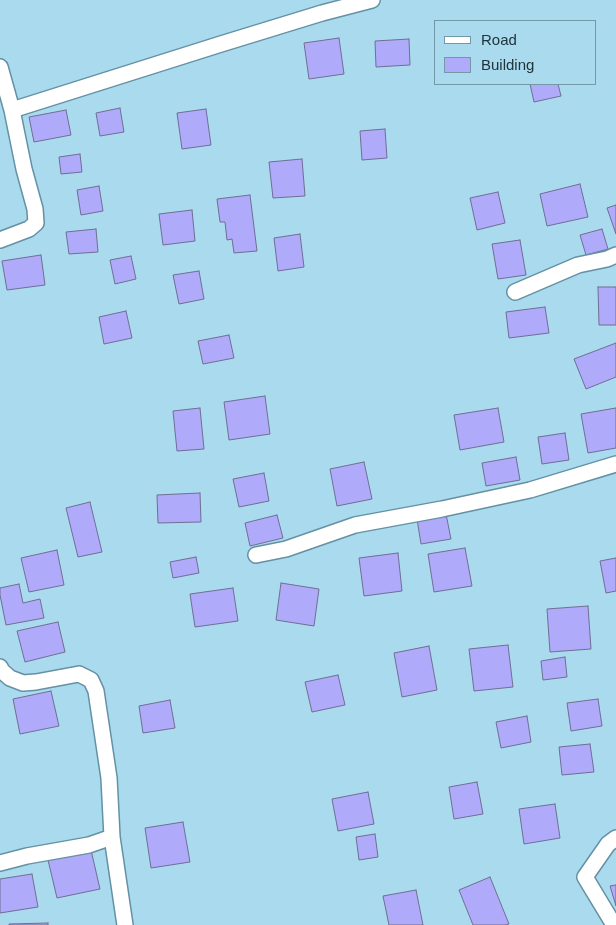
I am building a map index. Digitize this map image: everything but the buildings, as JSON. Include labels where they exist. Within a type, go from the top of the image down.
[{"type":"street","points":[[12,110],[322,13],[372,0]]},
{"type":"street","points":[[0,67],[35,208],[36,223],[29,229],[0,240]]},
{"type":"street","points":[[515,292],[578,265],[607,259],[616,254]]},
{"type":"street","points":[[256,555],[286,550],[355,525],[530,490],[616,464]]},
{"type":"street","points":[[0,667],[10,678],[23,683],[79,674],[91,680],[96,691],[109,778],[112,837],[125,925]]},
{"type":"street","points":[[0,863],[27,856],[89,845],[112,837]]},
{"type":"street","points":[[614,925],[586,877],[608,844],[616,838]]}]
